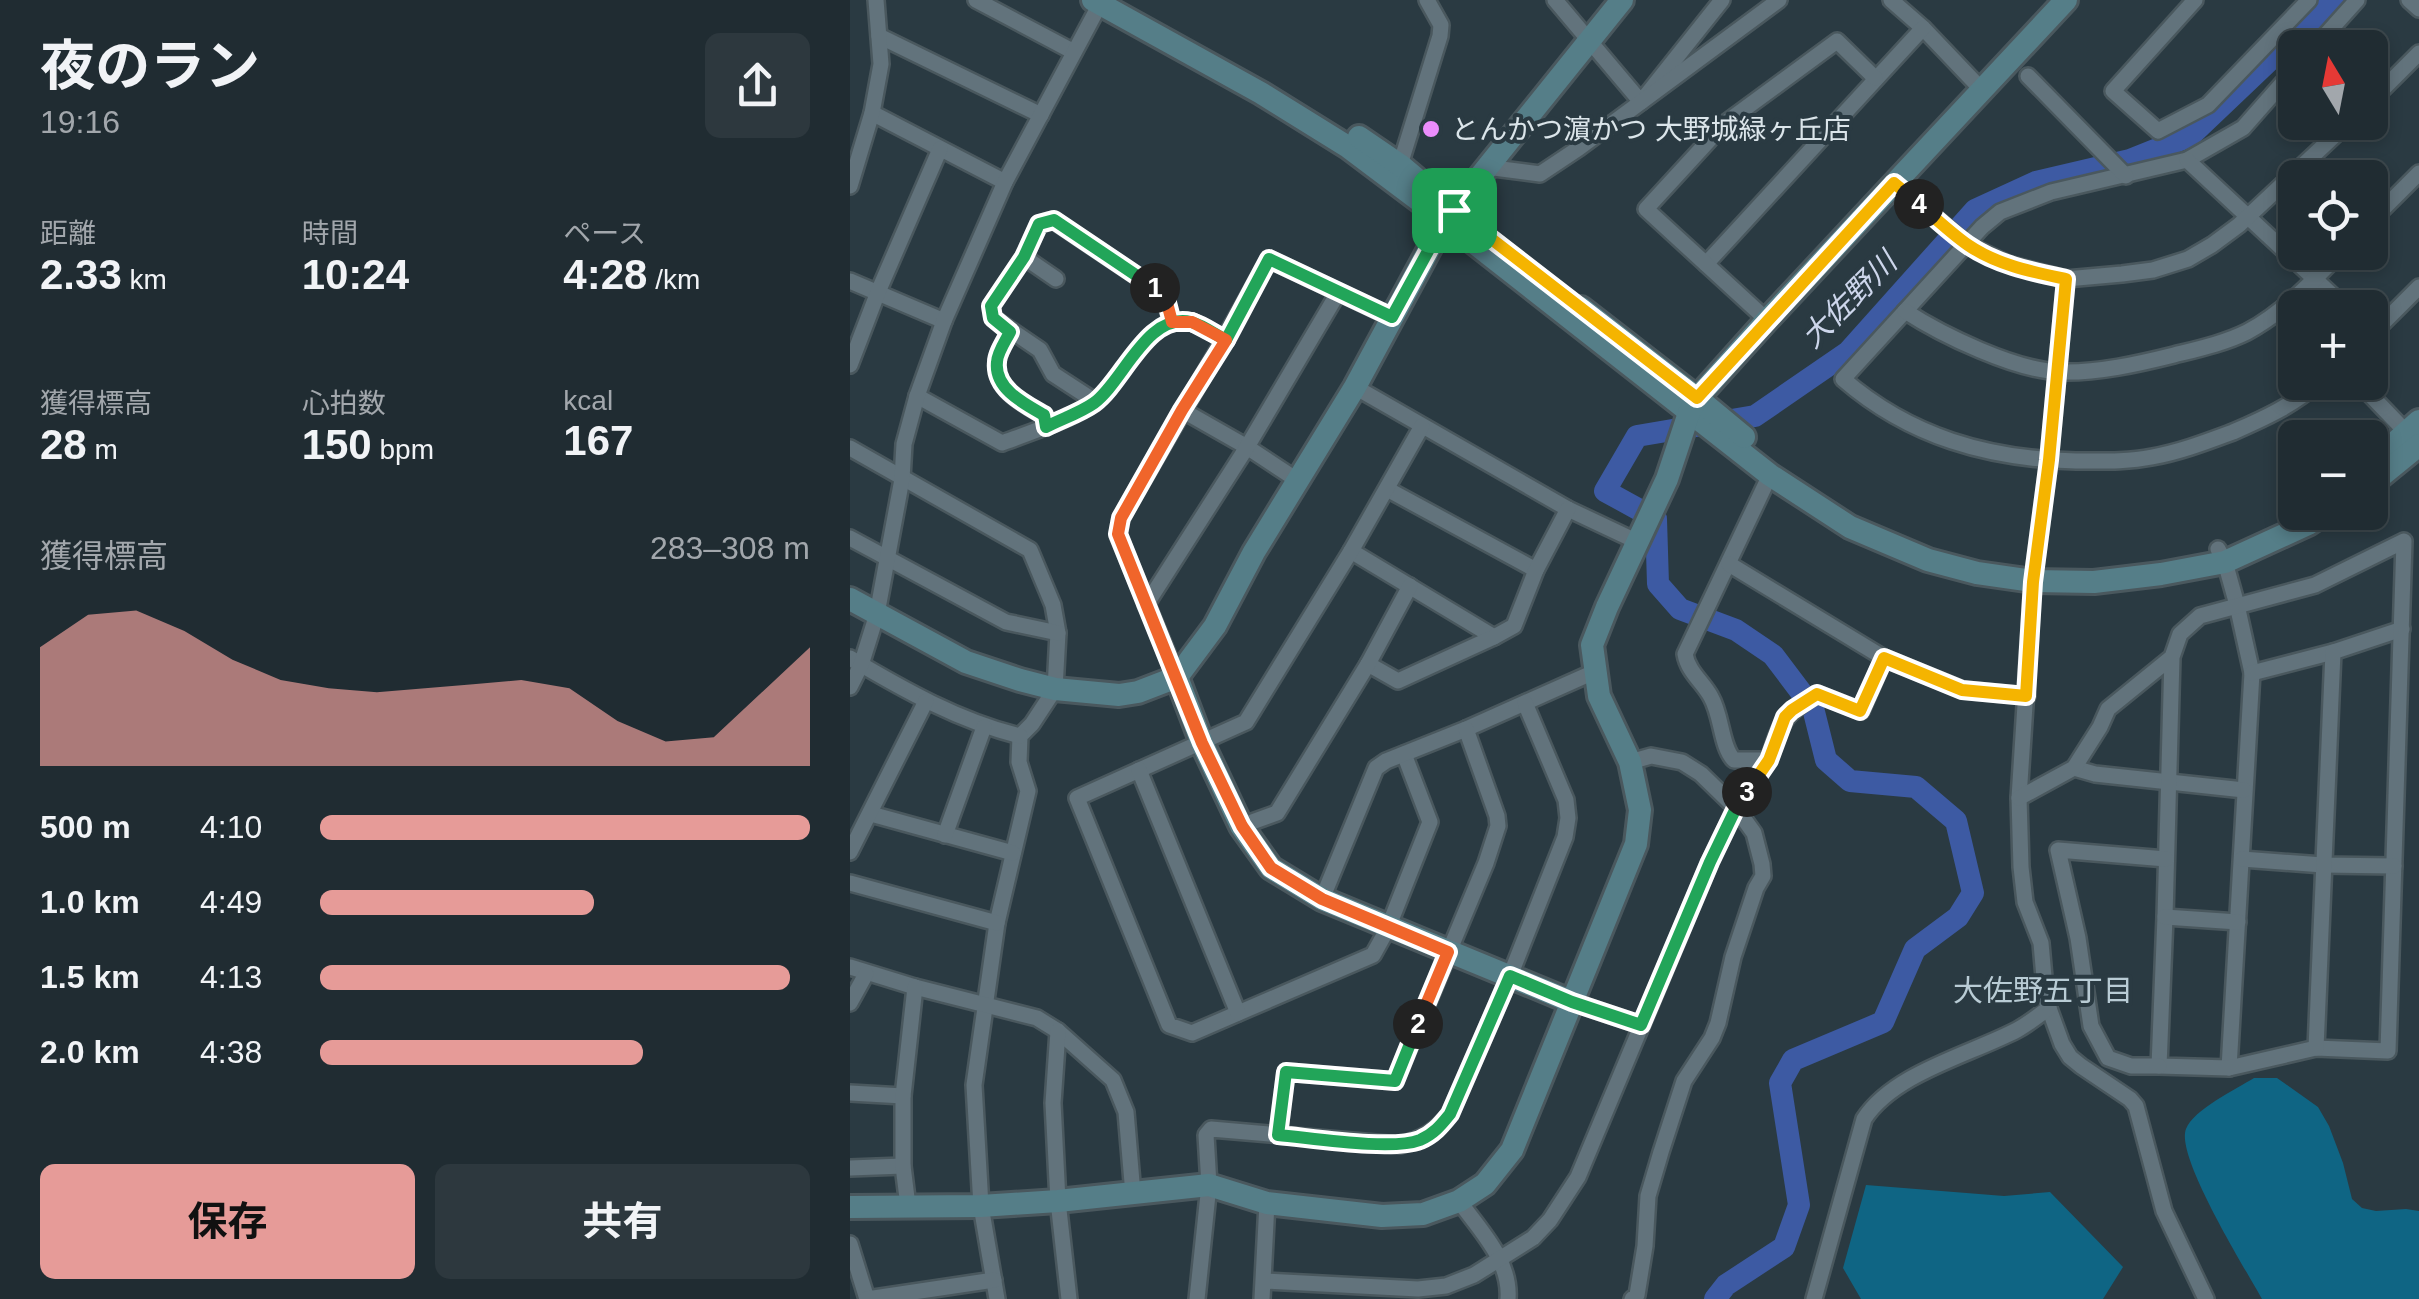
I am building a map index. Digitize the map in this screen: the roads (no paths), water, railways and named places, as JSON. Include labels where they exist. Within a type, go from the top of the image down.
[{"type":"street","points":[[850,186],[872,113],[881,64],[876,0]]},
{"type":"street","points":[[976,0],[1074,52]]},
{"type":"street","points":[[1400,165],[1440,36],[1441,25],[1427,0]]},
{"type":"street","points":[[1554,0],[1642,102]]},
{"type":"street","points":[[850,598],[966,662],[1055,689],[1119,696],[1177,676],[1215,626],[1254,552],[1355,387],[1449,215],[1622,0]]},
{"type":"street","points":[[1642,102],[1722,0]]},
{"type":"street","points":[[1486,167],[1540,174],[1778,0]]},
{"type":"street","points":[[1891,0],[1982,90]]},
{"type":"street","points":[[850,1207],[981,1206],[1209,1185],[1267,1204],[1382,1216],[1423,1214],[1460,1201],[1484,1184],[1512,1150],[1636,844],[1640,810],[1630,762],[1599,696],[1592,645],[1666,479],[1693,406],[1767,320],[2066,0]]},
{"type":"street","points":[[2196,0],[2114,91],[2158,131],[2208,105],[2309,0]]},
{"type":"street","points":[[2330,30],[2356,0]]},
{"type":"street","points":[[2409,0],[2419,8]]},
{"type":"street","points":[[850,687],[856,662],[877,614],[902,479],[904,444],[917,396],[944,321],[1005,182],[1096,2],[1126,7],[1294,96],[1400,165],[1449,215]]},
{"type":"street","points":[[1126,7],[1449,215],[1693,406],[1840,505],[1917,542],[2034,574]]},
{"type":"street","points":[[1706,264],[1923,28]]},
{"type":"street","points":[[879,36],[1041,115]]},
{"type":"street","points":[[1767,320],[1646,209],[1724,124],[1837,42],[1875,78]]},
{"type":"street","points":[[2388,84],[2419,52]]},
{"type":"street","points":[[2028,76],[2126,176]]},
{"type":"street","points":[[2278,88],[2243,128],[2188,160],[2051,192],[2000,212],[1843,378],[1888,413],[1952,442],[1983,452],[2049,460],[2111,462],[2194,447],[2296,400]]},
{"type":"street","points":[[872,113],[1005,182]]},
{"type":"street","points":[[1894,183],[1966,244],[2008,264],[2066,279],[2153,270],[2188,259],[2248,216],[2329,140]]},
{"type":"street","points":[[850,365],[940,149]]},
{"type":"street","points":[[2188,160],[2327,290]]},
{"type":"street","points":[[2388,204],[2419,172]]},
{"type":"street","points":[[1096,402],[1053,374],[1040,350],[993,318],[991,306],[1024,257],[1039,224],[1054,220],[1165,295],[1172,322]]},
{"type":"street","points":[[1024,257],[1056,279]]},
{"type":"street","points":[[1392,317],[1269,259],[1121,518],[1118,534],[1202,743],[1242,826],[1271,868],[1322,899],[1388,928],[1572,1002],[1641,1025]]},
{"type":"street","points":[[1905,310],[1964,343],[2026,365],[2058,372],[2101,369],[2151,361],[2247,332],[2323,270]]},
{"type":"street","points":[[2066,279],[2034,574],[2019,798],[2025,902],[2041,943],[2049,1008],[2062,1044],[2070,1057],[2136,1106],[2164,1211],[2206,1299]]},
{"type":"street","points":[[850,281],[944,321]]},
{"type":"street","points":[[2388,317],[2419,287]]},
{"type":"street","points":[[1146,605],[1247,447],[1338,293]]},
{"type":"street","points":[[917,396],[1002,444],[1096,402],[1139,346],[1172,322],[1192,322],[1226,340]]},
{"type":"street","points":[[1010,332],[996,362],[1001,382],[1014,398],[1044,415],[1046,427]]},
{"type":"street","points":[[1355,387],[1568,509],[1639,540]]},
{"type":"street","points":[[2378,400],[2415,433]]},
{"type":"street","points":[[1693,406],[1770,475],[1850,527],[1928,560],[1977,573],[2034,574],[2221,555],[2291,530]]},
{"type":"street","points":[[1182,410],[1297,480]]},
{"type":"street","points":[[1404,754],[1430,822],[1388,928],[1373,955],[1192,1033],[1168,1025],[1077,798],[1246,722],[1352,551],[1422,426]]},
{"type":"street","points":[[2388,452],[2415,433]]},
{"type":"street","points":[[2388,464],[2415,433]]},
{"type":"street","points":[[850,448],[1030,550],[1053,604],[1058,633],[1055,689],[1020,736],[1019,762],[1028,791],[996,923],[974,1085],[981,1206],[996,1299]]},
{"type":"street","points":[[1769,760],[1734,760],[1727,753],[1721,720],[1711,696],[1684,654],[1770,475]]},
{"type":"street","points":[[1387,489],[1536,570]]},
{"type":"street","points":[[1368,664],[1398,680],[1514,626],[1536,570],[1568,509]]},
{"type":"street","points":[[2221,555],[2278,524]]},
{"type":"street","points":[[850,538],[1006,622],[1058,633]]},
{"type":"street","points":[[2159,1066],[2166,916],[2172,657],[2180,634],[2200,616],[2316,585],[2404,540],[2388,1051],[2316,1048],[2228,1068],[2131,1066],[2108,1058],[2091,1026],[2078,938],[2058,850],[2166,859]]},
{"type":"street","points":[[1352,551],[1494,637]]},
{"type":"street","points":[[2221,555],[2252,673],[2228,1068]]},
{"type":"street","points":[[1729,564],[1884,658],[1962,690],[2026,696]]},
{"type":"street","points":[[1242,826],[1277,812],[1368,664],[1410,586]]},
{"type":"street","points":[[2252,673],[2402,629]]},
{"type":"street","points":[[2316,1048],[2333,652]]},
{"type":"street","points":[[2019,798],[2074,768],[2108,709],[2172,657]]},
{"type":"street","points":[[1264,1282],[1418,1290],[1446,1286],[1501,1260],[1533,1238],[1578,1177],[1710,862],[1736,808],[1769,760],[1785,717],[1817,694],[1860,711],[1884,658]]},
{"type":"street","points":[[856,662],[926,701],[984,727],[1020,736]]},
{"type":"street","points":[[1322,899],[1376,768],[1594,672]]},
{"type":"street","points":[[850,852],[926,701]]},
{"type":"street","points":[[1197,1299],[1209,1185],[1206,1135],[1212,1129],[1400,1146],[1437,1130],[1450,1114],[1566,837],[1566,800],[1525,703]]},
{"type":"street","points":[[945,835],[984,727]]},
{"type":"street","points":[[1278,1135],[1286,1072],[1395,1081],[1498,826],[1498,816],[1466,729]]},
{"type":"street","points":[[1630,762],[1651,756],[1682,762],[1702,774],[1736,808],[1754,833],[1763,876],[1733,957],[1718,1023],[1684,1081],[1661,1152],[1648,1196],[1638,1295],[1632,1299]]},
{"type":"street","points":[[2074,768],[2095,774],[2244,790]]},
{"type":"street","points":[[1139,770],[1238,1013]]},
{"type":"street","points":[[871,814],[1013,853]]},
{"type":"street","points":[[2242,859],[2394,866]]},
{"type":"street","points":[[850,883],[996,923]]},
{"type":"street","points":[[2166,916],[2238,922]]},
{"type":"street","points":[[850,1003],[858,970],[1037,1018],[1058,1031],[1113,1080],[1126,1112],[1133,1194]]},
{"type":"street","points":[[908,1206],[902,1096],[914,987]]},
{"type":"street","points":[[1814,1299],[1864,1119],[1872,1108],[1909,1080],[2020,1029],[2049,1008]]},
{"type":"street","points":[[1058,1031],[1052,1103],[1070,1299]]},
{"type":"street","points":[[850,1094],[902,1096]]},
{"type":"street","points":[[850,1168],[903,1166]]},
{"type":"street","points":[[1460,1201],[1501,1260],[1510,1286],[1508,1299]]},
{"type":"street","points":[[1262,1299],[1267,1204]]},
{"type":"street","points":[[850,1244],[867,1299],[994,1280]]},
{"type":"waterway","name":"大佐野川","points":[[1715,1299],[1726,1285],[1784,1247],[1799,1205],[1780,1083],[1793,1060],[1883,1022],[1915,949],[1958,917],[1973,893],[1956,821],[1916,787],[1850,781],[1826,760],[1813,708],[1773,655],[1736,630],[1680,609],[1658,584],[1656,519],[1605,491],[1637,436],[1755,416],[1848,352],[1975,210],[2036,182],[2130,160],[2190,136],[2333,0]]},
{"type":"place","name":"とんかつ濵かつ 大野城緑ヶ丘店","points":[[1431,129]]},
{"type":"district","name":"大佐野五丁目","points":[[2043,991]]}]
